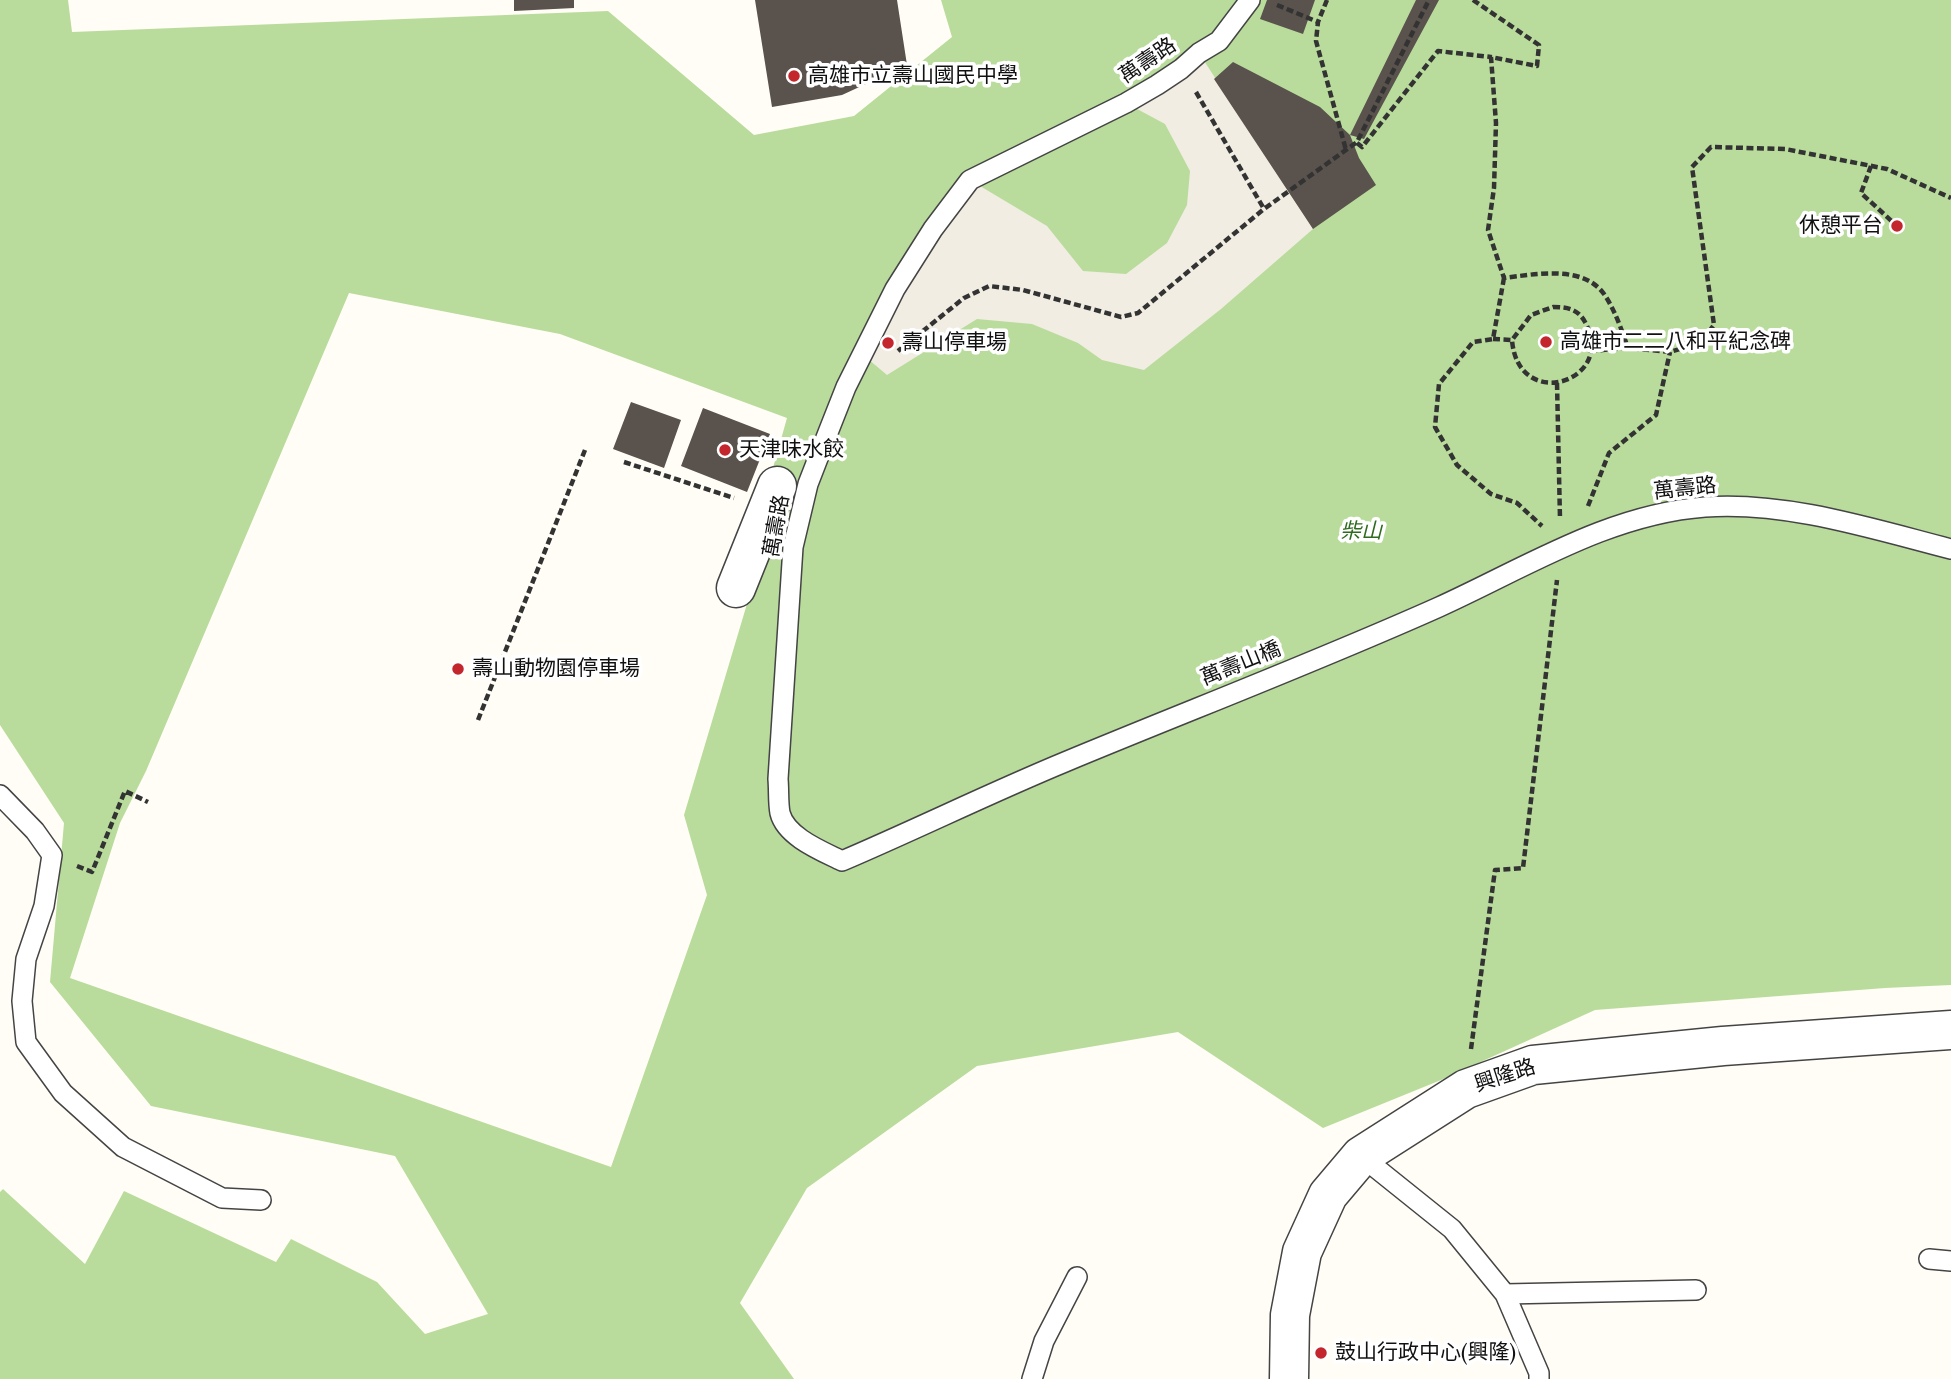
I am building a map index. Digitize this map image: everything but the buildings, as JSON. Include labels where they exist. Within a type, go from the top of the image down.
[{"type":"street","points":[[736,588],[772,498]]},
{"type":"street","name":"興隆路","points":[[1289,1379],[1290,1315],[1302,1252],[1328,1195],[1361,1156],[1466,1089],[1533,1065],[1723,1046],[1951,1030]]},
{"type":"lane","name":"萬壽路","points":[[1061,763],[842,861],[808,843],[790,829],[781,816],[778,779],[793,547],[808,484],[841,398],[895,289],[933,229],[970,180],[1126,103],[1181,69],[1199,53],[1219,41],[1250,0]]},
{"type":"lane","name":"萬壽路","points":[[1439,607],[1603,530],[1649,515],[1706,507],[1757,508],[1830,519],[1951,549]]},
{"type":"lane","name":"萬壽山橋","points":[[1061,763],[1439,607]]},
{"type":"lane","points":[[0,795],[35,831],[52,855],[44,906],[26,959],[22,1001],[26,1042],[63,1093],[123,1147],[222,1198],[261,1200]]},
{"type":"lane","points":[[1361,1156],[1452,1229],[1505,1294],[1539,1373],[1539,1379]]},
{"type":"lane","points":[[1929,1259],[1951,1261]]},
{"type":"lane","points":[[1032,1379],[1044,1341],[1077,1277]]},
{"type":"lane","points":[[1505,1294],[1696,1290]]},
{"type":"path","points":[[1266,0],[1318,22]]},
{"type":"path","points":[[1327,0],[1318,22],[1316,41],[1346,150]]},
{"type":"path","points":[[857,364],[879,366],[964,298],[989,286],[1023,290],[1121,317],[1138,313],[1264,209],[1357,142],[1429,0]]},
{"type":"path","points":[[1357,142],[1362,147],[1438,51],[1537,66],[1539,45],[1473,0]]},
{"type":"path","points":[[1491,57],[1496,123],[1494,188],[1488,230],[1504,278],[1493,340]]},
{"type":"path","points":[[1181,69],[1264,209]]},
{"type":"path","points":[[1590,351],[1628,348],[1670,352],[1700,343],[1714,325],[1692,167],[1711,147],[1785,149],[1887,169],[1951,198]]},
{"type":"path","points":[[1871,166],[1861,193],[1897,226]]},
{"type":"path","points":[[1504,278],[1549,272],[1589,280],[1605,295],[1628,348]]},
{"type":"path","points":[[1553,307],[1566,307],[1580,314],[1588,328],[1590,351],[1587,364],[1569,380],[1558,383],[1534,380],[1513,354],[1512,340],[1531,315],[1553,307]]},
{"type":"path","points":[[1512,340],[1473,342],[1439,384],[1434,427],[1457,465],[1490,494],[1517,503],[1542,524],[1562,548]]},
{"type":"path","points":[[1562,548],[1592,499],[1609,453],[1656,415],[1670,352]]},
{"type":"path","points":[[1466,1089],[1495,870],[1522,868],[1562,548],[1558,383]]},
{"type":"path","points":[[478,720],[585,450]]},
{"type":"path","points":[[624,462],[772,498]]},
{"type":"path","points":[[52,855],[92,872],[125,791],[148,802]]},
{"type":"green space","name":"柴山","points":[[0,0],[68,0],[72,32],[608,11],[754,135],[854,116],[952,37],[941,0],[1951,0],[1951,985],[1595,1010],[1441,1080],[1323,1128],[1178,1032],[977,1066],[807,1188],[740,1303],[794,1379],[0,1379],[0,1192],[3,1189],[85,1264],[124,1191],[276,1262],[291,1239],[377,1282],[425,1334],[488,1314],[395,1156],[151,1106],[50,982],[64,823],[0,725]],"holes":[[[349,293],[560,334],[787,418],[769,482],[758,567],[684,815],[707,895],[611,1167],[70,978],[120,823],[146,771]]]},
{"type":"shaded area","points":[[1199,53],[1313,229],[1221,309],[1144,370],[1102,360],[1078,343],[1032,324],[977,319],[887,375],[862,354],[970,180],[1047,226],[1083,271],[1126,274],[1167,243],[1187,205],[1190,171],[1165,124],[1126,103]]},
{"type":"place","name":"高雄市立壽山國民中學","points":[[794,76]]},
{"type":"place","name":"休憩平台","points":[[1897,226]]},
{"type":"place","name":"高雄市二二八和平紀念碑","points":[[1546,342]]},
{"type":"place","name":"壽山停車場","points":[[888,343]]},
{"type":"place","name":"天津味水餃","points":[[725,450]]},
{"type":"place","name":"壽山動物園停車場","points":[[458,669]]},
{"type":"place","name":"鼓山行政中心(興隆)","points":[[1321,1353]]}]
